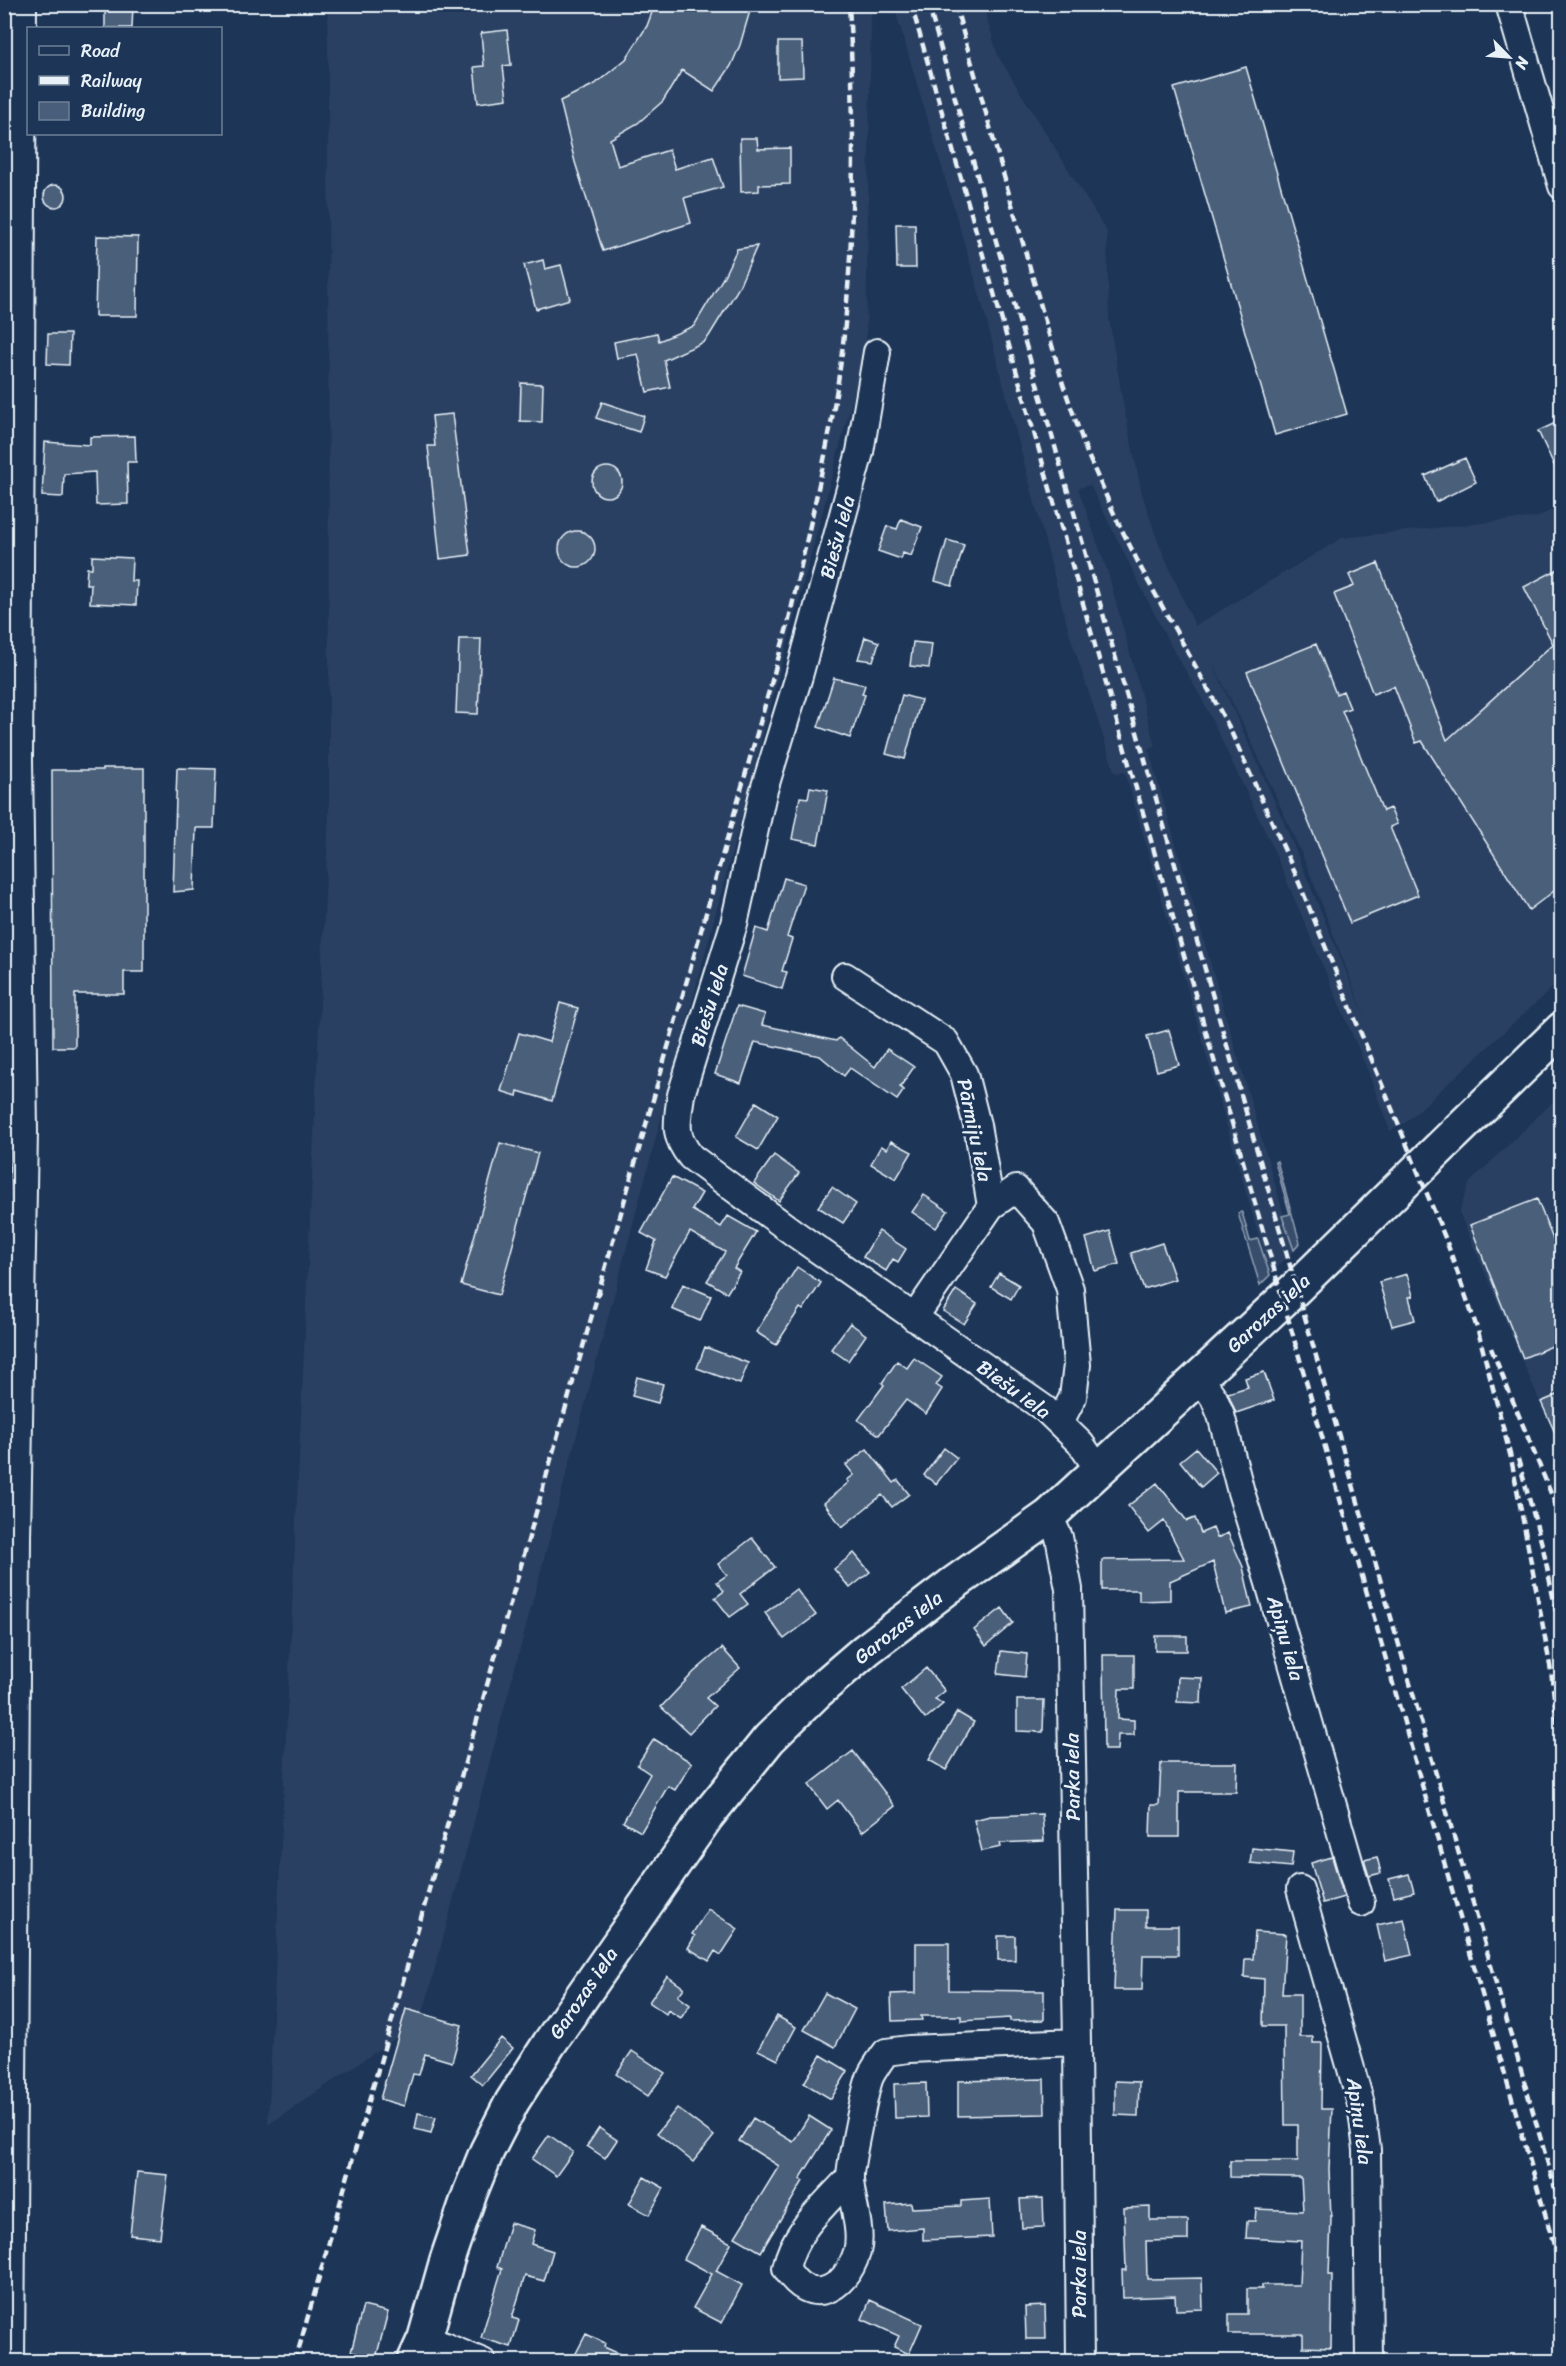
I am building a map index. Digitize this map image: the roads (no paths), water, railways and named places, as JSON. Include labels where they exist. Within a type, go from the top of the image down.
[{"type":"main road","name":"Garozas iela","points":[[420,2350],[470,2193],[487,2151],[512,2102],[562,2024],[707,1816],[769,1739],[817,1692],[885,1636],[1049,1516],[1200,1378],[1378,1209],[1562,1029]]},
{"type":"street","points":[[11,2361],[9,1958],[11,1523],[24,1131],[13,871],[19,760],[22,4]]},
{"type":"street","points":[[1509,4],[1562,186]]},
{"type":"street","name":"Biešu iela","points":[[877,352],[860,452],[789,709],[763,793],[734,924],[681,1095],[677,1125],[680,1143],[691,1157],[914,1318],[1045,1409],[1081,1444],[1098,1469]]},
{"type":"street","name":"Pārmiju iela","points":[[845,976],[946,1042],[964,1074],[977,1125],[991,1206],[914,1318]]},
{"type":"street","points":[[991,1206],[1016,1189],[1046,1224],[1070,1289],[1077,1365],[1073,1397],[1060,1422]]},
{"type":"street","name":"Apiņu iela","points":[[1200,1378],[1214,1398],[1221,1415],[1241,1492],[1273,1595],[1361,1903]]},
{"type":"street","name":"Parka iela","points":[[1049,1516],[1057,1529],[1069,1589],[1080,2361]]},
{"type":"street","name":"Apiņu iela","points":[[1300,1889],[1361,2104],[1367,2150],[1369,2361]]},
{"type":"street","points":[[850,2177],[870,2076],[886,2052],[1077,2042]]},
{"type":"street","points":[[420,2350],[483,2361]]},
{"type":"railway","points":[[295,2362],[788,624],[826,450],[843,344],[850,259],[853,174],[849,4]]},
{"type":"railway","points":[[911,4],[1562,2273]]},
{"type":"railway","points":[[928,4],[1562,2213]]},
{"type":"railway","points":[[955,4],[1063,384],[1087,453],[1142,570],[1228,725],[1295,873],[1446,1240],[1478,1331],[1511,1458],[1551,1671],[1562,1766]]},
{"type":"railway","points":[[1491,1348],[1562,1520]]},
{"type":"railway","points":[[1518,1459],[1543,1548],[1562,1640]]}]
